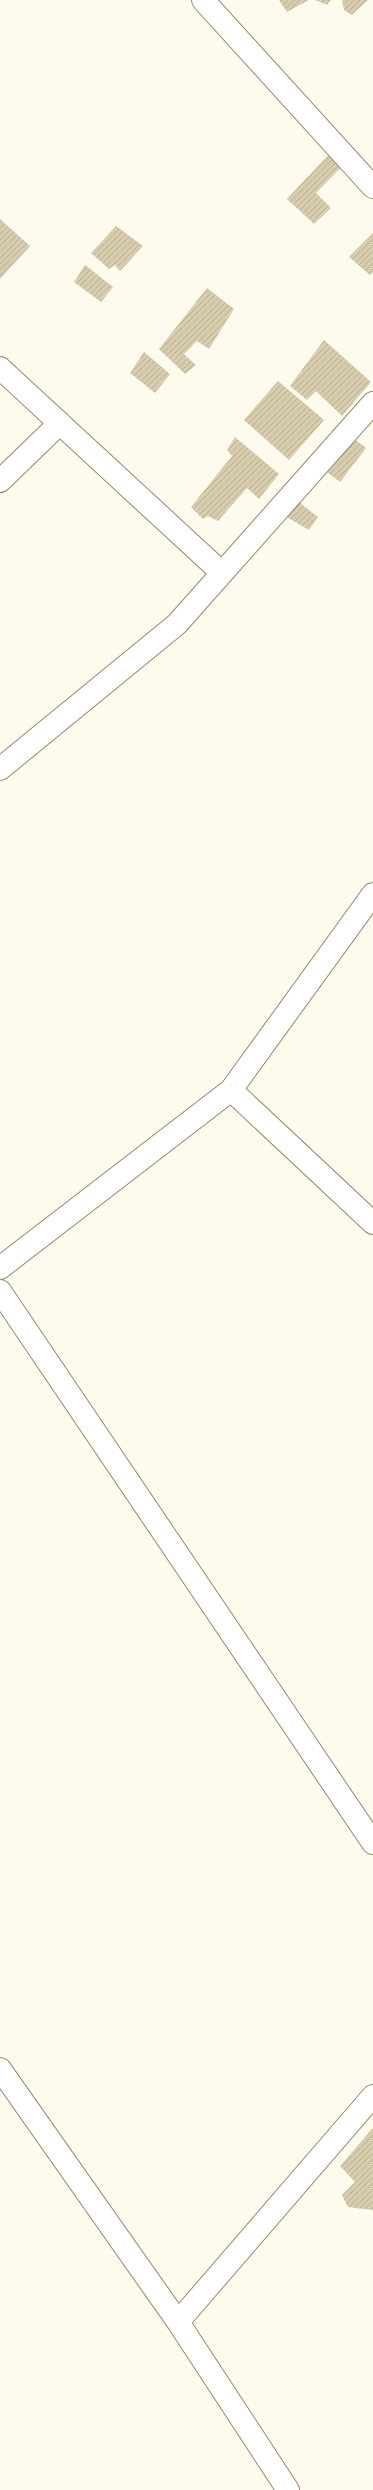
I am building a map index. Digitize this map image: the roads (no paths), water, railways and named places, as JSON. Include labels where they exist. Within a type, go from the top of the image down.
[{"type":"street","points":[[203,0],[373,187]]},
{"type":"street","points":[[0,368],[222,573]]},
{"type":"street","points":[[0,769],[177,624],[373,403]]},
{"type":"street","points":[[0,481],[60,423]]},
{"type":"street","points":[[0,1268],[231,1090],[373,894]]},
{"type":"street","points":[[231,1090],[373,1223]]},
{"type":"street","points":[[0,1291],[373,1843]]},
{"type":"street","points":[[0,2068],[178,2322],[288,2490]]},
{"type":"street","points":[[178,2322],[373,2096]]}]
